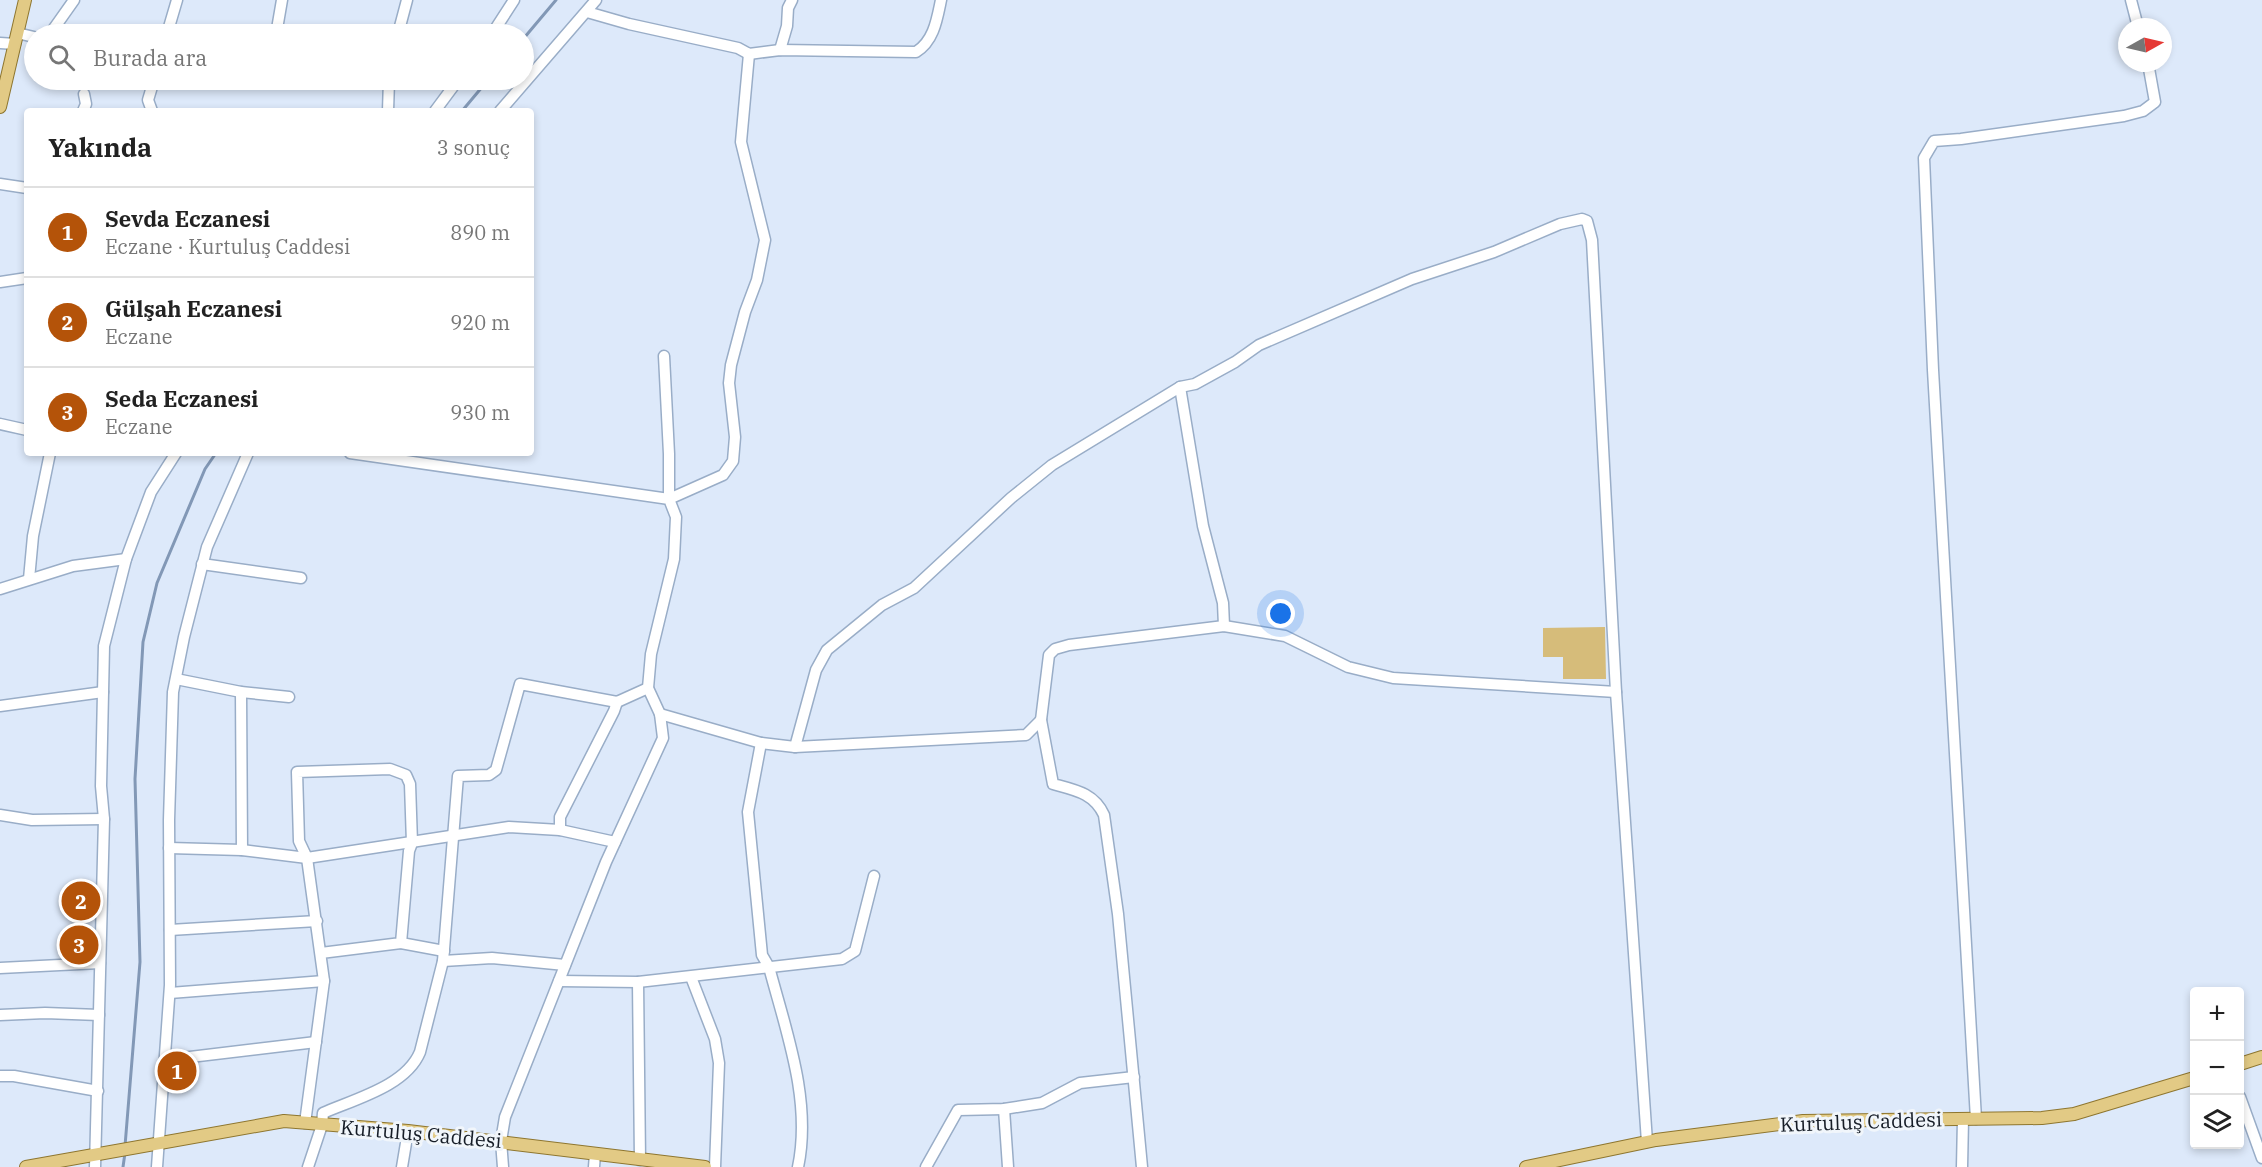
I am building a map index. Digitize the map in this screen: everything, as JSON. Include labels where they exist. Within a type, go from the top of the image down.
[{"type":"main road","points":[[0,107],[24,0]]},
{"type":"main road","points":[[2244,1063],[2262,1057]]},
{"type":"main road","name":"Kurtuluş Caddesi","points":[[1526,1167],[1540,1166],[1647,1142],[1803,1121],[2042,1118],[2074,1114],[2190,1079]]},
{"type":"main road","name":"Kurtuluş Caddesi","points":[[26,1167],[100,1158],[139,1147],[284,1121],[501,1141],[705,1167]]},
{"type":"street","points":[[57,24],[74,0]]},
{"type":"street","points":[[170,24],[177,0]]},
{"type":"street","points":[[278,24],[282,0]]},
{"type":"street","points":[[401,24],[407,0]]},
{"type":"street","points":[[498,24],[514,0]]},
{"type":"street","points":[[534,72],[596,0]]},
{"type":"street","points":[[780,50],[787,26],[788,8],[792,0]]},
{"type":"street","points":[[587,12],[628,24],[738,48],[749,54],[780,50],[916,52],[924,47],[936,24],[941,0]]},
{"type":"street","points":[[2131,0],[2136,18]]},
{"type":"street","points":[[0,43],[24,38]]},
{"type":"street","points":[[371,456],[669,499],[723,475],[733,461],[735,437],[729,383],[731,365],[745,312],[758,280],[765,240],[741,142],[749,54]]},
{"type":"street","points":[[1962,1167],[1969,1119],[1924,158],[1934,141],[2142,111],[2155,102],[2150,72]]},
{"type":"street","points":[[151,90],[148,100],[151,108]]},
{"type":"street","points":[[389,90],[389,108]]},
{"type":"street","points":[[437,108],[451,90]]},
{"type":"street","points":[[503,108],[518,90]]},
{"type":"street","points":[[84,94],[84,108]]},
{"type":"street","points":[[0,184],[24,188]]},
{"type":"street","points":[[795,747],[816,670],[827,650],[882,605],[910,588],[914,588],[1011,498],[1052,465],[1180,387],[1195,384],[1236,362],[1259,345],[1412,279],[1494,252],[1560,224],[1587,220],[1592,240],[1616,692],[1647,1142]]},
{"type":"street","points":[[0,282],[24,278]]},
{"type":"street","points":[[503,1167],[501,1141],[505,1117],[615,842],[663,738],[660,714],[648,688],[651,654],[674,559],[676,517],[669,499],[664,356]]},
{"type":"street","points":[[1180,387],[1203,526],[1223,603],[1224,626]]},
{"type":"street","points":[[0,424],[24,429]]},
{"type":"street","points":[[29,579],[33,536],[49,456]]},
{"type":"street","points":[[100,1158],[98,1091],[104,819],[100,786],[104,646],[126,559],[151,492],[174,456]]},
{"type":"street","points":[[157,1167],[170,993],[169,848],[173,703],[176,680],[207,547],[247,456]]},
{"type":"street","points":[[0,589],[73,566],[126,559]]},
{"type":"street","points":[[202,564],[301,578]]},
{"type":"street","points":[[1142,1167],[1118,914],[1104,815],[1100,804],[1091,797],[1082,792],[1053,784],[1041,720],[1049,655],[1055,649],[1069,645],[1224,626],[1285,636],[1348,667],[1393,678],[1616,692]]},
{"type":"street","points":[[176,680],[241,692],[290,697]]},
{"type":"street","points":[[308,1167],[322,1125],[323,1113],[399,1079],[415,1064],[420,1052],[443,956],[458,776],[489,775],[496,770],[520,684],[616,702],[648,688]]},
{"type":"street","points":[[0,706],[103,692]]},
{"type":"street","points":[[241,692],[242,850]]},
{"type":"street","points":[[560,830],[560,818],[614,711],[616,702]]},
{"type":"street","points":[[660,714],[760,743],[795,747],[1026,735],[1041,720]]},
{"type":"street","points":[[760,743],[748,813],[762,955],[769,967],[794,1060],[801,1110],[802,1147],[798,1167]]},
{"type":"street","points":[[305,1123],[324,981],[307,858],[299,841],[297,772],[390,769],[406,775],[410,784],[412,843],[401,943]]},
{"type":"street","points":[[0,816],[32,819],[104,819]]},
{"type":"street","points":[[169,848],[242,850],[307,858],[509,827],[560,830],[615,842]]},
{"type":"street","points":[[559,981],[638,982],[842,959],[855,951],[874,876]]},
{"type":"street","points":[[170,930],[317,921]]},
{"type":"street","points":[[321,953],[401,943],[443,956],[492,957],[565,965]]},
{"type":"street","points":[[0,968],[100,963]]},
{"type":"street","points":[[691,977],[715,1039],[719,1063],[715,1167]]},
{"type":"street","points":[[170,993],[324,981]]},
{"type":"street","points":[[638,982],[640,1160]]},
{"type":"street","points":[[0,1015],[45,1013],[99,1015]]},
{"type":"street","points":[[165,1060],[316,1042]]},
{"type":"street","points":[[0,1076],[14,1076],[98,1091]]},
{"type":"street","points":[[926,1167],[958,1110],[1004,1109],[1041,1103],[1080,1083],[1134,1077]]},
{"type":"street","points":[[2244,1108],[2262,1158]]},
{"type":"street","points":[[1004,1109],[1008,1167]]},
{"type":"street","points":[[402,1167],[408,1131]]},
{"type":"street","points":[[594,1167],[595,1154]]},
{"type":"shaded area","points":[[1605,627],[1606,679],[1563,679],[1563,657],[1543,657],[1543,628]]},
{"type":"waterway","points":[[534,26],[556,0]]},
{"type":"waterway","points":[[465,108],[480,90]]},
{"type":"waterway","points":[[125,1146],[140,962],[135,779],[143,642],[157,583],[205,469],[214,456]]},
{"type":"waterway","points":[[123,1167],[125,1153]]},
{"type":"place","name":"Gülşah Eczanesi","points":[[81,901]]},
{"type":"place","name":"Seda Eczanesi","points":[[79,945]]},
{"type":"place","name":"Sevda Eczanesi","points":[[177,1071]]}]
